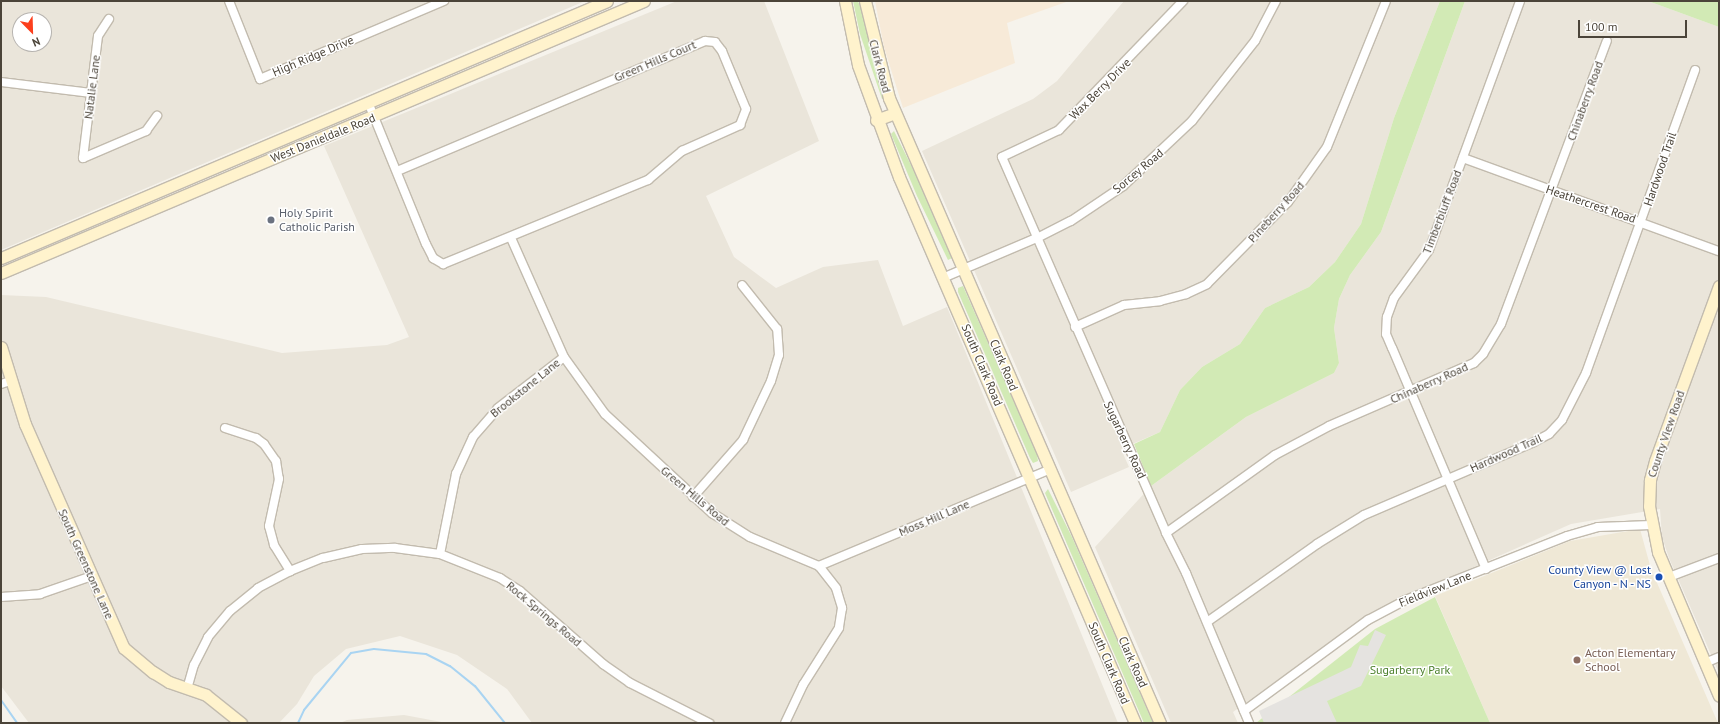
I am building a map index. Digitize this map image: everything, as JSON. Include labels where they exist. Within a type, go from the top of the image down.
[{"type":"main road","name":"West Danieldale Road","points":[[1,273],[217,181],[374,117],[644,1]]},
{"type":"main road","name":"South Clark Road","points":[[845,1],[858,65],[876,120],[945,277],[1135,723]]},
{"type":"main road","name":"Clark Road","points":[[865,1],[873,43],[895,113],[1160,723]]},
{"type":"main road","name":"West Danieldale Road","points":[[1,258],[600,2]]},
{"type":"main road","points":[[876,120],[895,113]]},
{"type":"main road","points":[[294,134],[299,148]]},
{"type":"main road","points":[[212,169],[217,181]]},
{"type":"main road","points":[[126,205],[131,217]]},
{"type":"main road","name":"County View Road","points":[[1719,286],[1653,467],[1650,480],[1651,525],[1669,577],[1719,696]]},
{"type":"main road","name":"South Greenstone Lane","points":[[1,347],[6,382],[117,635],[132,658],[169,682],[206,695],[241,723]]},
{"type":"street","name":"High Ridge Drive","points":[[229,1],[260,79],[444,1]]},
{"type":"street","name":"Wax Berry Drive","points":[[1002,157],[1059,130],[1184,1]]},
{"type":"street","name":"Sorcey Road","points":[[945,277],[1039,237],[1071,220],[1123,186],[1155,158],[1192,121],[1243,58],[1276,1]]},
{"type":"street","name":"Pineberry Road","points":[[1075,327],[1124,305],[1160,301],[1186,294],[1207,284],[1288,202],[1327,147],[1386,1]]},
{"type":"street","name":"Timberbluff Road","points":[[1486,569],[1386,334],[1387,317],[1394,298],[1429,250],[1520,1]]},
{"type":"street","points":[[600,2],[603,19]]},
{"type":"street","name":"Natalie Lane","points":[[109,19],[98,36],[83,158],[146,131],[158,116]]},
{"type":"street","name":"Green Hills Court","points":[[368,102],[426,244],[438,262],[448,264],[648,180],[682,151],[740,125],[746,109],[718,46],[710,41],[700,42],[397,171]]},
{"type":"street","name":"Chinaberry Road","points":[[1166,533],[1275,454],[1329,426],[1411,392],[1474,363],[1491,343],[1551,191],[1607,41]]},
{"type":"street","name":"Hardwood Trail","points":[[1206,622],[1316,544],[1364,515],[1447,478],[1534,442],[1549,434],[1562,420],[1586,373],[1642,222],[1695,70]]},
{"type":"street","points":[[1,82],[91,92]]},
{"type":"street","name":"Sugarberry Road","points":[[1002,157],[1039,237],[1075,327],[1206,622],[1249,723]]},
{"type":"street","name":"Heathercrest Road","points":[[1463,158],[1719,251]]},
{"type":"street","name":"Green Hills Road","points":[[511,238],[564,357],[605,414],[692,497],[737,531],[819,566]]},
{"type":"street","points":[[692,497],[743,440],[771,381],[779,355],[777,329],[742,286]]},
{"type":"street","name":"Brookstone Lane","points":[[440,554],[456,474],[473,437],[498,408],[564,357]]},
{"type":"street","points":[[225,428],[260,441],[276,461],[279,479],[269,526],[274,544],[290,571]]},
{"type":"street","name":"Moss Hill Lane","points":[[819,566],[1049,470]]},
{"type":"street","name":"Fieldview Lane","points":[[1244,711],[1368,620],[1403,601],[1486,569],[1538,546],[1598,527],[1651,525]]},
{"type":"street","name":"Rock Springs Road","points":[[187,689],[201,650],[218,623],[244,599],[290,571],[362,549],[394,548],[440,554],[482,569],[510,584],[603,664],[630,683],[709,723]]},
{"type":"street","points":[[1669,577],[1719,558]]},
{"type":"street","points":[[785,723],[803,685],[839,628],[842,618],[838,592],[819,566]]},
{"type":"street","points":[[1,598],[40,594],[92,576]]},
{"type":"street","points":[[1705,663],[1719,657]]},
{"type":"shaded area","points":[[1,1],[585,1],[1,250]]},
{"type":"shaded area","points":[[677,1],[764,1],[819,141],[706,196],[734,257],[776,288],[823,267],[878,260],[903,326],[947,307],[1118,723],[532,723],[507,689],[457,655],[400,636],[346,649],[314,676],[297,704],[279,723],[29,723],[1,686],[1,295],[46,297],[282,353],[387,345],[409,337],[324,146]]},
{"type":"shaded area","points":[[875,1],[1069,1],[1007,23],[1015,63],[903,108],[884,47]]},
{"type":"shaded area","points":[[1124,1],[1440,1],[1394,118],[1361,224],[1335,262],[1309,287],[1265,308],[1240,344],[1202,367],[1180,390],[1160,432],[1121,449],[1129,467],[1071,492],[922,151],[1033,99],[1057,81]]},
{"type":"shaded area","points":[[1465,1],[1648,1],[1719,27],[1719,673],[1669,558],[1662,537],[1660,509],[1571,524],[1372,612],[1233,712],[1238,723],[1171,723],[1095,547],[1151,486],[1246,417],[1334,373],[1339,363],[1334,328],[1339,299],[1350,275],[1381,232]]},
{"type":"shaded area","name":"Acton Elementary School","points":[[1640,529],[1651,569],[1718,723],[1490,723],[1435,596],[1570,541]]},
{"type":"shaded area","points":[[1375,630],[1386,635],[1361,686],[1327,701],[1337,723],[1264,723],[1259,711],[1351,667],[1360,645],[1368,646]]},
{"type":"shaded area","points":[[404,715],[447,723],[340,723],[347,720]]},
{"type":"green space","points":[[853,1],[858,1],[864,17],[885,98],[882,99],[860,34]]},
{"type":"green space","points":[[1440,1],[1465,1],[1381,232],[1350,275],[1339,299],[1334,328],[1339,363],[1334,373],[1246,417],[1151,486],[1134,444],[1160,432],[1180,390],[1202,367],[1240,344],[1265,308],[1309,287],[1335,262],[1361,224],[1394,118]]},
{"type":"green space","points":[[1648,1],[1719,1],[1719,27]]},
{"type":"green space","points":[[894,131],[919,181],[952,258],[948,260],[917,196],[891,134]]},
{"type":"green space","points":[[963,286],[1037,454],[1038,461],[1033,463],[1030,458],[958,292],[958,288]]},
{"type":"green space","points":[[1048,489],[1072,537],[1153,723],[1144,723],[1045,493]]},
{"type":"green space","name":"Sugarberry Park","points":[[1435,597],[1490,723],[1256,723],[1375,629]]},
{"type":"waterway","points":[[298,723],[304,710],[351,653],[374,649],[426,654],[450,666],[475,686],[505,723]]},
{"type":"waterway","points":[[1,700],[17,723]]},
{"type":"place","name":"Holy Spirit Catholic Parish","points":[[271,220]]},
{"type":"place","name":"County View @ Lost Canyon - N - NS","points":[[1659,577]]},
{"type":"place","name":"Acton Elementary School","points":[[1577,660]]}]
